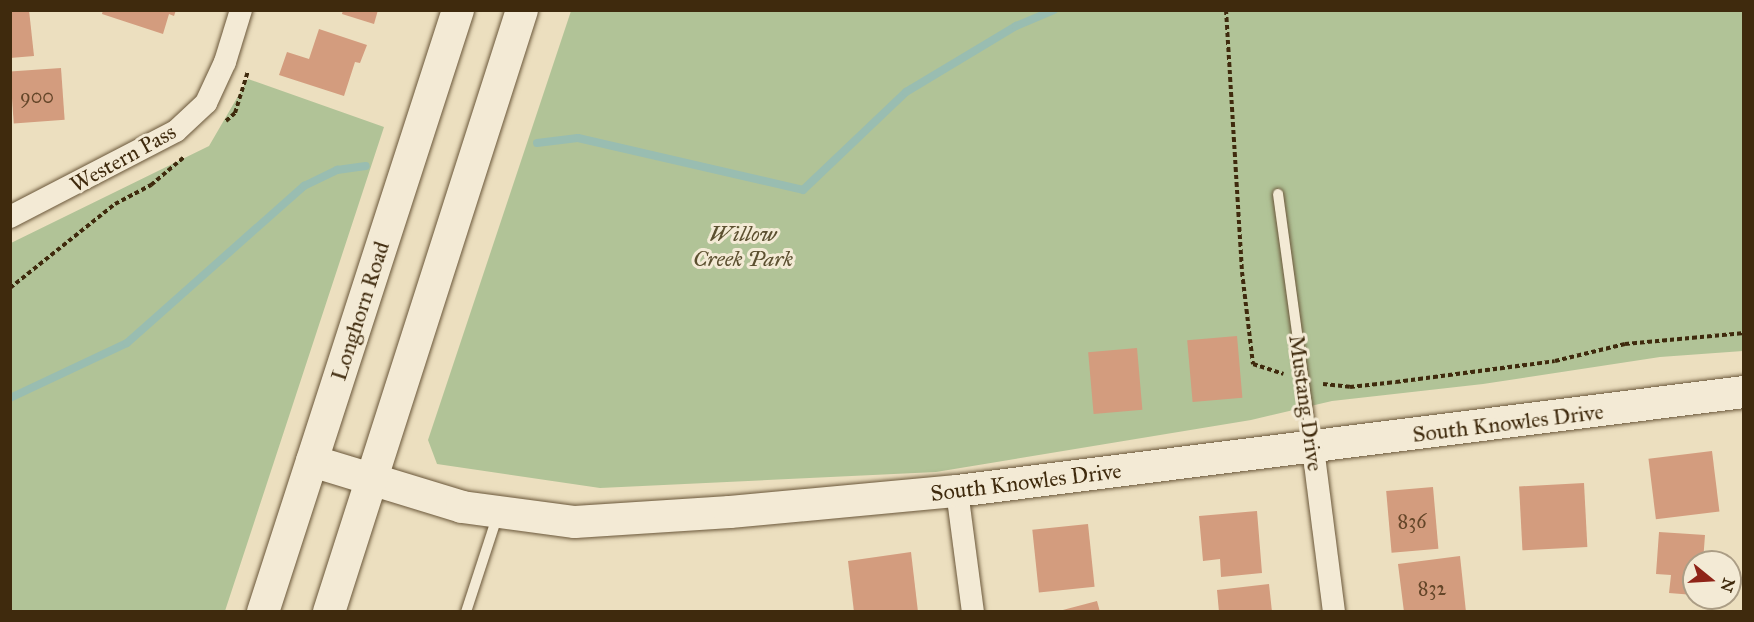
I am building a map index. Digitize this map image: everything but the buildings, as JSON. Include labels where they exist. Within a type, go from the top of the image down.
[{"type":"street","name":"Western Pass","points":[[10,217],[176,131],[206,103],[225,62],[241,10]]},
{"type":"street","name":"Longhorn Road","points":[[263,612],[458,10]]},
{"type":"street","points":[[329,612],[522,10]]},
{"type":"street","name":"South Knowles Drive","points":[[312,461],[462,507],[575,522],[730,512],[957,491],[1313,448],[1743,392]]},
{"type":"street","name":"Mustang Drive","points":[[1313,448],[1334,612]]},
{"type":"street","points":[[957,491],[973,612]]},
{"type":"lane","name":"Mustang Drive","points":[[1278,194],[1313,448]]},
{"type":"lane","points":[[466,612],[498,513]]},
{"type":"path","points":[[1226,10],[1237,213],[1253,364],[1302,379],[1350,387],[1555,361],[1625,344],[1743,333]]},
{"type":"path","points":[[220,126],[235,113],[250,72],[225,62]]},
{"type":"path","points":[[10,288],[115,204],[151,185],[187,154]]},
{"type":"green space","name":"Willow Creek Park","points":[[571,11],[1743,11],[1743,351],[1660,357],[1483,384],[1332,401],[1251,420],[936,472],[600,488],[437,464],[428,440]]},
{"type":"green space","points":[[248,79],[384,127],[225,611],[11,611],[11,243],[209,146]]},
{"type":"waterway","points":[[537,143],[578,138],[803,190],[906,92],[1016,26],[1054,10]]},
{"type":"waterway","points":[[10,398],[127,343],[304,186],[337,170],[366,166]]}]
